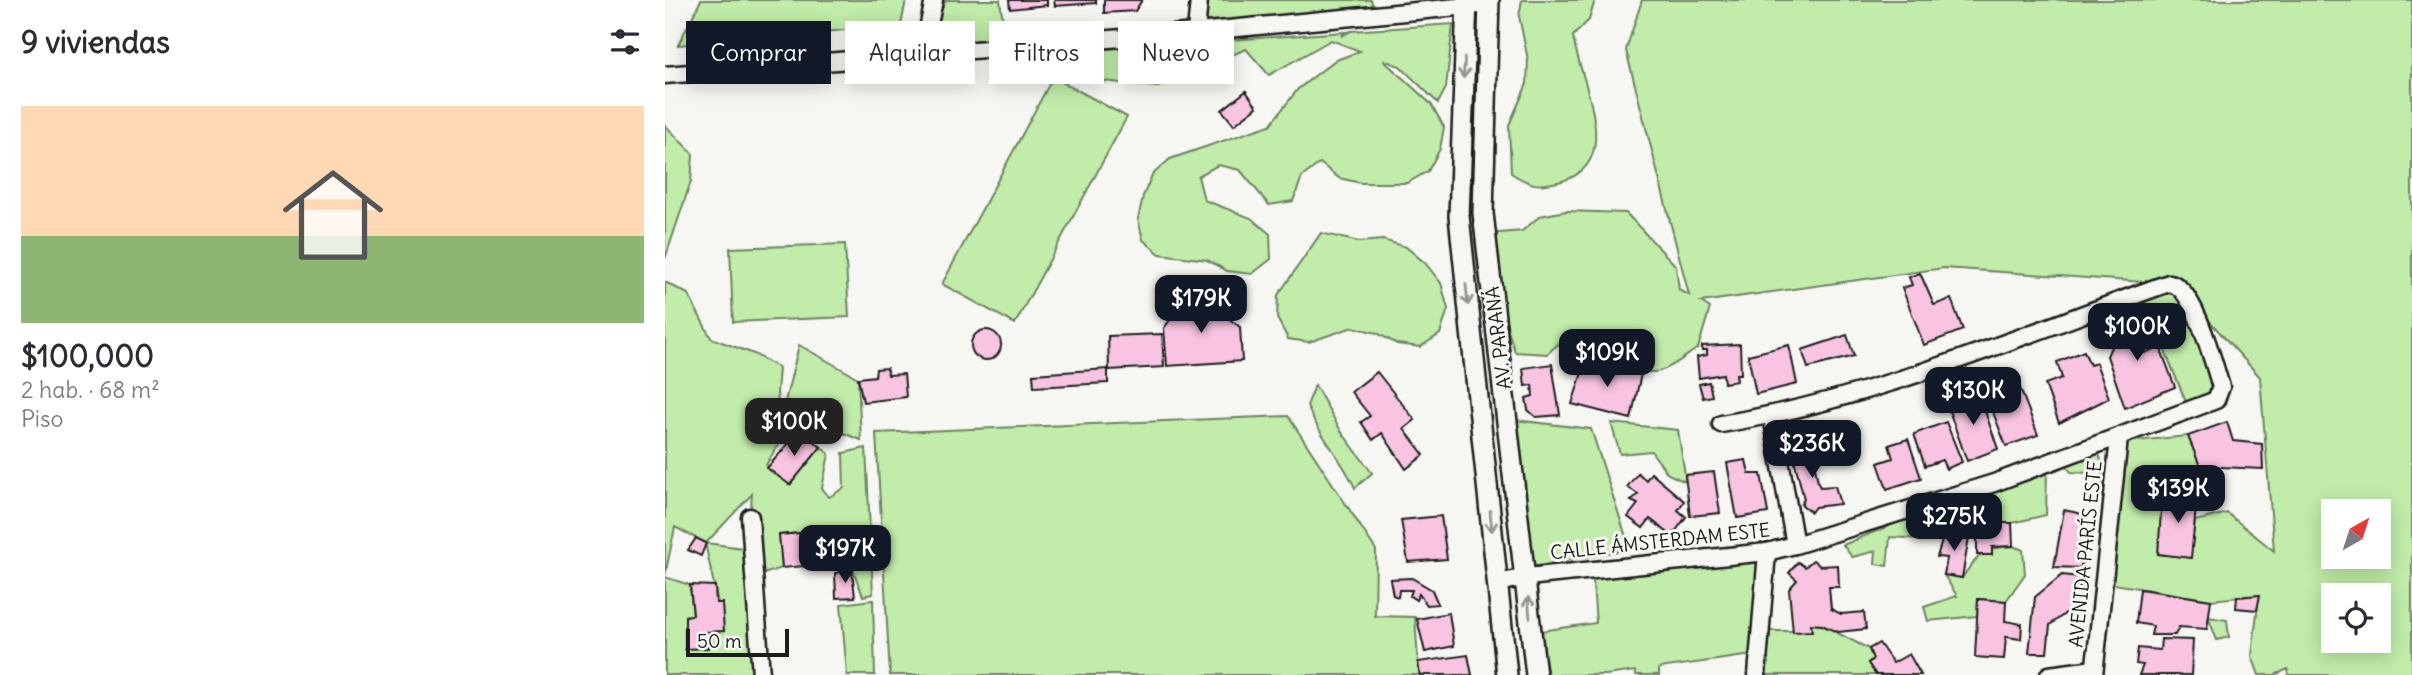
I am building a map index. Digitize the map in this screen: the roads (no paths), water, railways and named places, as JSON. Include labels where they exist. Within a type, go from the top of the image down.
[{"type":"street","points":[[930,21],[935,0]]},
{"type":"street","points":[[1197,21],[1199,0]]},
{"type":"street","points":[[1234,28],[1489,2]]},
{"type":"street","name":"AV. PARANÁ","points":[[1489,2],[1483,213],[1527,576],[1536,675]]},
{"type":"street","name":"AV. PARANÁ","points":[[1467,3],[1458,207],[1507,675]]},
{"type":"street","points":[[975,49],[1118,38]]},
{"type":"street","points":[[665,75],[845,60]]},
{"type":"street","name":"CALLE ÁMSTERDAM ESTE","points":[[1497,583],[1527,576],[1767,552],[1795,545],[1968,491],[2119,438],[2204,405],[2220,395],[2221,387],[2193,304],[2182,288],[2169,284],[1950,361],[1772,416]]},
{"type":"street","points":[[1721,424],[1772,416],[1795,545]]},
{"type":"street","name":"AVENIDA PARÍS ESTE","points":[[2094,672],[2119,438]]},
{"type":"street","points":[[750,517],[761,675]]},
{"type":"street","points":[[1757,675],[1767,552]]},
{"type":"street","points":[[2049,675],[2094,672]]}]
